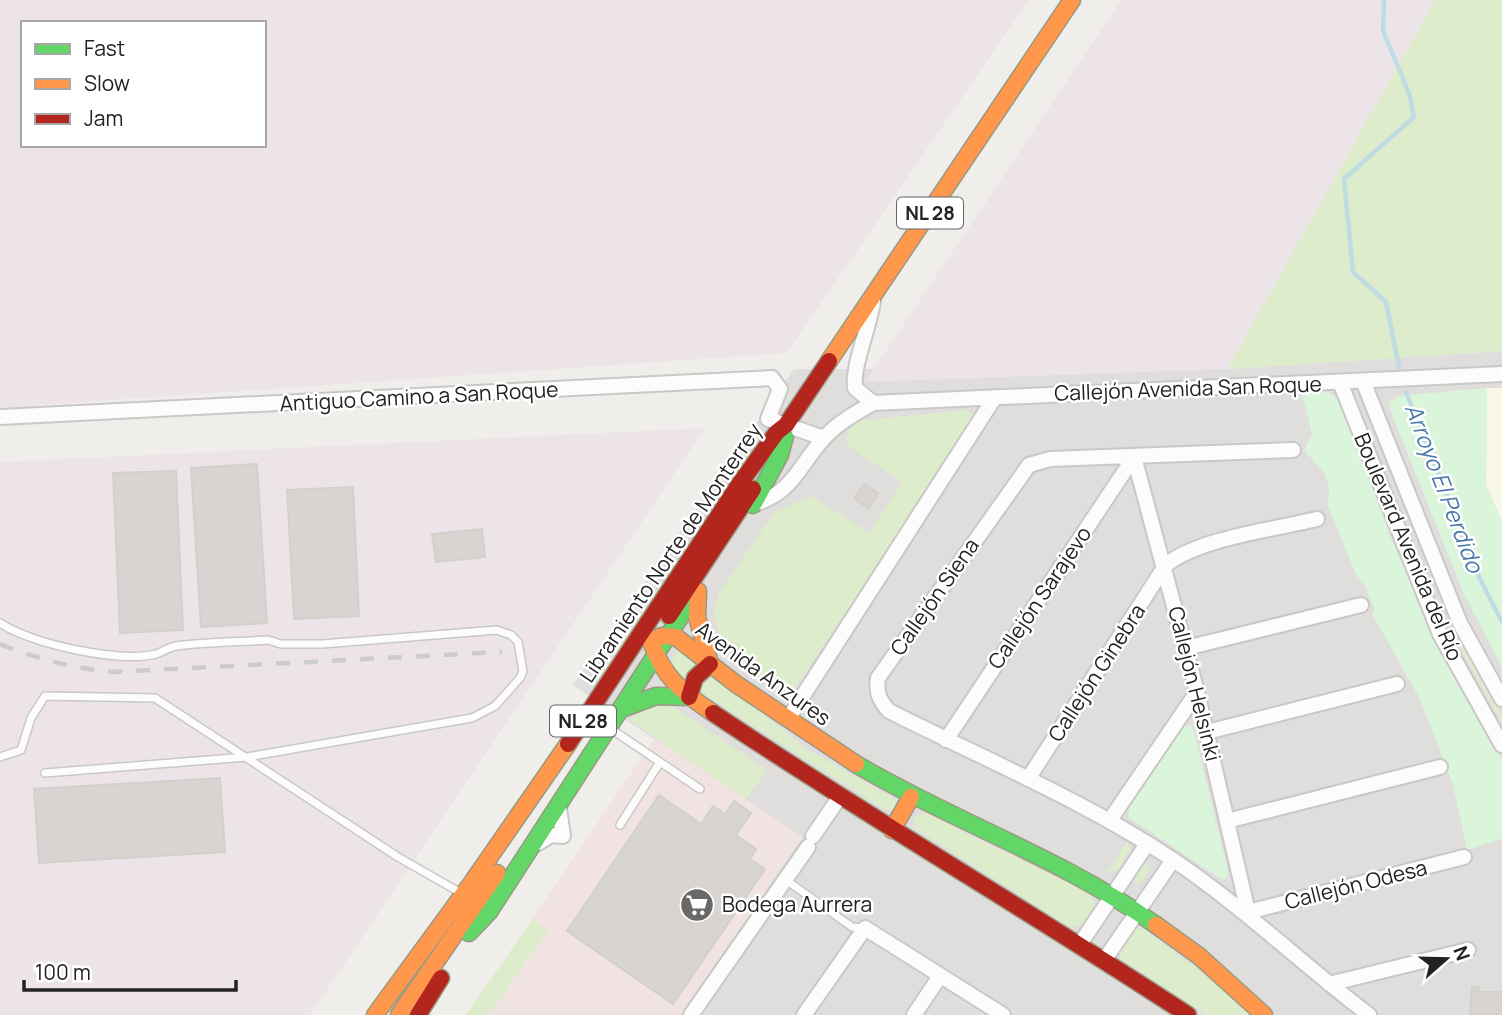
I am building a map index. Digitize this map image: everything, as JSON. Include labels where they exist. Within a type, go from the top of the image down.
[{"type":"main road","name":"Libramiento Norte de Monterrey","points":[[399,1015],[451,929],[651,642],[874,296],[1072,0]]},
{"type":"main road","name":"Libramiento Norte de Monterrey","points":[[375,1015],[451,929],[467,919],[471,899],[569,742],[714,520],[777,432],[786,431]]},
{"type":"main road","points":[[418,1015],[469,934],[489,912],[510,881],[735,537],[780,455],[786,431]]},
{"type":"main road","points":[[714,520],[711,535],[650,632],[656,658],[666,676],[688,697],[839,797],[1080,944],[1188,1015]]},
{"type":"main road","points":[[688,697],[695,678],[710,664],[697,617],[698,590]]},
{"type":"main road","name":"Avenida Anzures","points":[[651,642],[669,636],[687,644],[710,664],[788,719],[911,797],[1113,894],[1199,956],[1264,1015]]},
{"type":"main road","points":[[569,742],[631,658],[651,642]]},
{"type":"main road","points":[[624,708],[656,696],[688,697]]},
{"type":"main road","points":[[892,830],[911,797]]},
{"type":"main road","points":[[467,919],[510,881]]},
{"type":"main road","points":[[418,1015],[451,929]]},
{"type":"main road","points":[[387,1015],[451,929]]},
{"type":"street","points":[[752,505],[783,492],[824,438],[842,422],[873,402],[855,388],[853,376],[869,331],[874,296]]},
{"type":"street","name":"Callejón Avenida San Roque","points":[[873,402],[1502,374]]},
{"type":"street","name":"Antiguo Camino a San Roque","points":[[0,417],[772,379],[780,388],[768,419],[786,431]]},
{"type":"street","name":"Boulevard Avenida del Río","points":[[1363,381],[1460,623],[1502,699]]},
{"type":"street","name":"Boulevard Avenida del Río","points":[[1340,382],[1440,634],[1502,745]]},
{"type":"street","points":[[788,719],[995,397]]},
{"type":"street","points":[[786,431],[824,438]]},
{"type":"street","name":"Callejón Siena","points":[[1293,450],[1050,459],[1029,465],[878,678],[876,690],[880,702],[889,711],[1110,820],[1173,860],[1248,912],[1329,984],[1369,1015]]},
{"type":"street","name":"Callejón Helsinki","points":[[1134,457],[1186,648],[1248,912]]},
{"type":"street","name":"Callejón Sarajevo","points":[[946,740],[1134,457]]},
{"type":"street","points":[[1165,566],[1194,548],[1317,519]]},
{"type":"street","name":"Callejón Ginebra","points":[[1028,779],[1165,566]]},
{"type":"street","points":[[1186,648],[1361,605]]},
{"type":"street","points":[[1440,634],[1460,623]]},
{"type":"street","points":[[1207,732],[1397,684]]},
{"type":"street","points":[[1110,820],[1197,692]]},
{"type":"street","points":[[1227,821],[1440,767]]},
{"type":"street","points":[[691,1015],[786,880],[839,797]]},
{"type":"street","points":[[1080,944],[1147,844]]},
{"type":"street","name":"Callejón Odesa","points":[[1248,912],[1464,857]]},
{"type":"street","points":[[1105,960],[1173,860]]},
{"type":"street","points":[[804,1015],[865,928],[1003,1015]]},
{"type":"street","points":[[1329,984],[1468,950]]},
{"type":"street","points":[[914,1015],[940,976]]},
{"type":"lane","points":[[0,623],[13,631],[48,643],[92,653],[155,654],[173,646],[268,640],[281,644],[322,644],[497,630],[511,635],[518,642],[524,661],[520,678],[495,706],[484,713],[460,721],[247,757],[45,773]]},
{"type":"lane","points":[[0,757],[21,750],[31,718],[45,696],[155,698],[398,857],[471,899]]},
{"type":"lane","points":[[610,729],[700,789]]},
{"type":"lane","points":[[620,825],[660,762]]},
{"type":"lane","points":[[786,880],[852,927],[865,928]]},
{"type":"shaded area","points":[[0,0],[1029,0],[787,353],[0,408]]},
{"type":"shaded area","points":[[1121,0],[1435,0],[1227,369],[865,382]]},
{"type":"shaded area","points":[[1502,351],[1502,1015],[680,1015],[802,837],[573,685],[794,369],[1227,369]]},
{"type":"shaded area","points":[[1487,388],[1502,388],[1502,521],[1486,485]]},
{"type":"shaded area","points":[[705,428],[310,1015],[0,1015],[0,462]]},
{"type":"shaded area","points":[[655,738],[802,837],[680,1015],[467,1015]]},
{"type":"shaded area","points":[[1502,857],[1502,1015],[1470,1015],[1478,901],[1473,865]]},
{"type":"green space","points":[[1435,0],[1502,0],[1502,351],[1227,369]]},
{"type":"green space","points":[[1487,388],[1486,485],[1502,521],[1502,667],[1464,594],[1390,410],[1390,402],[1398,396]]},
{"type":"green space","points":[[1329,392],[1341,402],[1391,538],[1429,625],[1452,673],[1502,759],[1502,839],[1467,850],[1453,785],[1420,699],[1372,614],[1375,610],[1364,583],[1357,577],[1328,505],[1329,487],[1324,472],[1304,450],[1312,434],[1302,394]]},
{"type":"green space","points":[[968,410],[976,419],[787,700],[747,666],[723,639],[716,624],[715,608],[720,592],[774,512],[811,496],[869,533],[902,482],[848,446],[846,439],[853,421]]},
{"type":"green space","points":[[1460,639],[1502,715],[1502,724],[1461,649]]},
{"type":"green space","points":[[678,649],[703,665],[688,685],[670,665]]},
{"type":"green space","points":[[704,675],[718,676],[806,749],[896,800],[894,810],[884,809],[710,698],[699,689]]},
{"type":"green space","points":[[656,705],[675,708],[767,770],[746,799],[631,721],[631,718]]},
{"type":"green space","points":[[1185,726],[1191,726],[1194,732],[1227,866],[1228,876],[1223,880],[1128,817],[1130,804]]},
{"type":"green space","points":[[924,812],[1089,893],[1095,904],[1082,925],[1070,927],[915,828],[913,819]]},
{"type":"green space","points":[[1128,840],[1130,849],[1119,869],[1101,874],[1110,869]]},
{"type":"green space","points":[[1144,861],[1150,869],[1142,882],[1136,883],[1132,878]]},
{"type":"green space","points":[[533,919],[548,931],[488,1015],[466,1015]]},
{"type":"green space","points":[[1133,928],[1144,929],[1212,980],[1251,1015],[1207,1015],[1122,960],[1118,951]]},
{"type":"building","points":[[257,464],[267,623],[201,627],[191,468]]},
{"type":"building","points":[[176,471],[183,630],[120,633],[113,473]]},
{"type":"building","points":[[865,484],[878,494],[868,508],[854,498]]},
{"type":"building","points":[[353,487],[359,616],[294,619],[287,490]]},
{"type":"building","points":[[482,529],[485,557],[436,562],[432,534]]},
{"type":"building","points":[[220,778],[225,852],[39,863],[34,789]]},
{"type":"building","points":[[659,795],[701,824],[713,806],[725,814],[734,801],[751,813],[736,835],[756,849],[750,859],[765,869],[673,1004],[567,931]]},
{"type":"building","points":[[1472,987],[1478,987],[1479,992],[1502,992],[1502,1015],[1470,1015]]},
{"type":"waterway","name":"Arroyo El Perdido","points":[[1384,0],[1383,31],[1409,93],[1414,117],[1344,179],[1353,272],[1386,302],[1399,367]]},
{"type":"waterway","name":"Arroyo El Perdido","points":[[1406,392],[1480,579],[1502,622]]},
{"type":"railway","points":[[0,644],[55,662],[113,672],[502,652]]},
{"type":"traffic: fast","points":[[753,505],[780,455],[785,436]]},
{"type":"traffic: fast","points":[[469,933],[489,912],[686,608]]},
{"type":"traffic: fast","points":[[624,708],[656,696],[689,697]]},
{"type":"traffic: fast","points":[[856,764],[1084,880],[1156,925]]},
{"type":"traffic: slow","points":[[829,361],[1072,0]]},
{"type":"traffic: slow","points":[[698,591],[697,617],[710,664]]},
{"type":"traffic: slow","points":[[713,713],[675,683],[661,664],[651,641],[662,636],[676,637],[736,684],[856,764]]},
{"type":"traffic: slow","points":[[375,1015],[568,744]]},
{"type":"traffic: slow","points":[[892,830],[911,797]]},
{"type":"traffic: slow","points":[[399,1015],[497,873]]},
{"type":"traffic: slow","points":[[1156,925],[1199,956],[1264,1015]]},
{"type":"traffic: jam","points":[[568,744],[738,486],[777,432],[786,425],[829,361]]},
{"type":"traffic: jam","points":[[669,616],[753,489]]},
{"type":"traffic: jam","points":[[689,697],[695,678],[710,664]]},
{"type":"traffic: jam","points":[[713,713],[1188,1015]]},
{"type":"traffic: jam","points":[[418,1015],[441,978]]},
{"type":"place","name":"Bodega Aurrera","points":[[697,905]]}]
